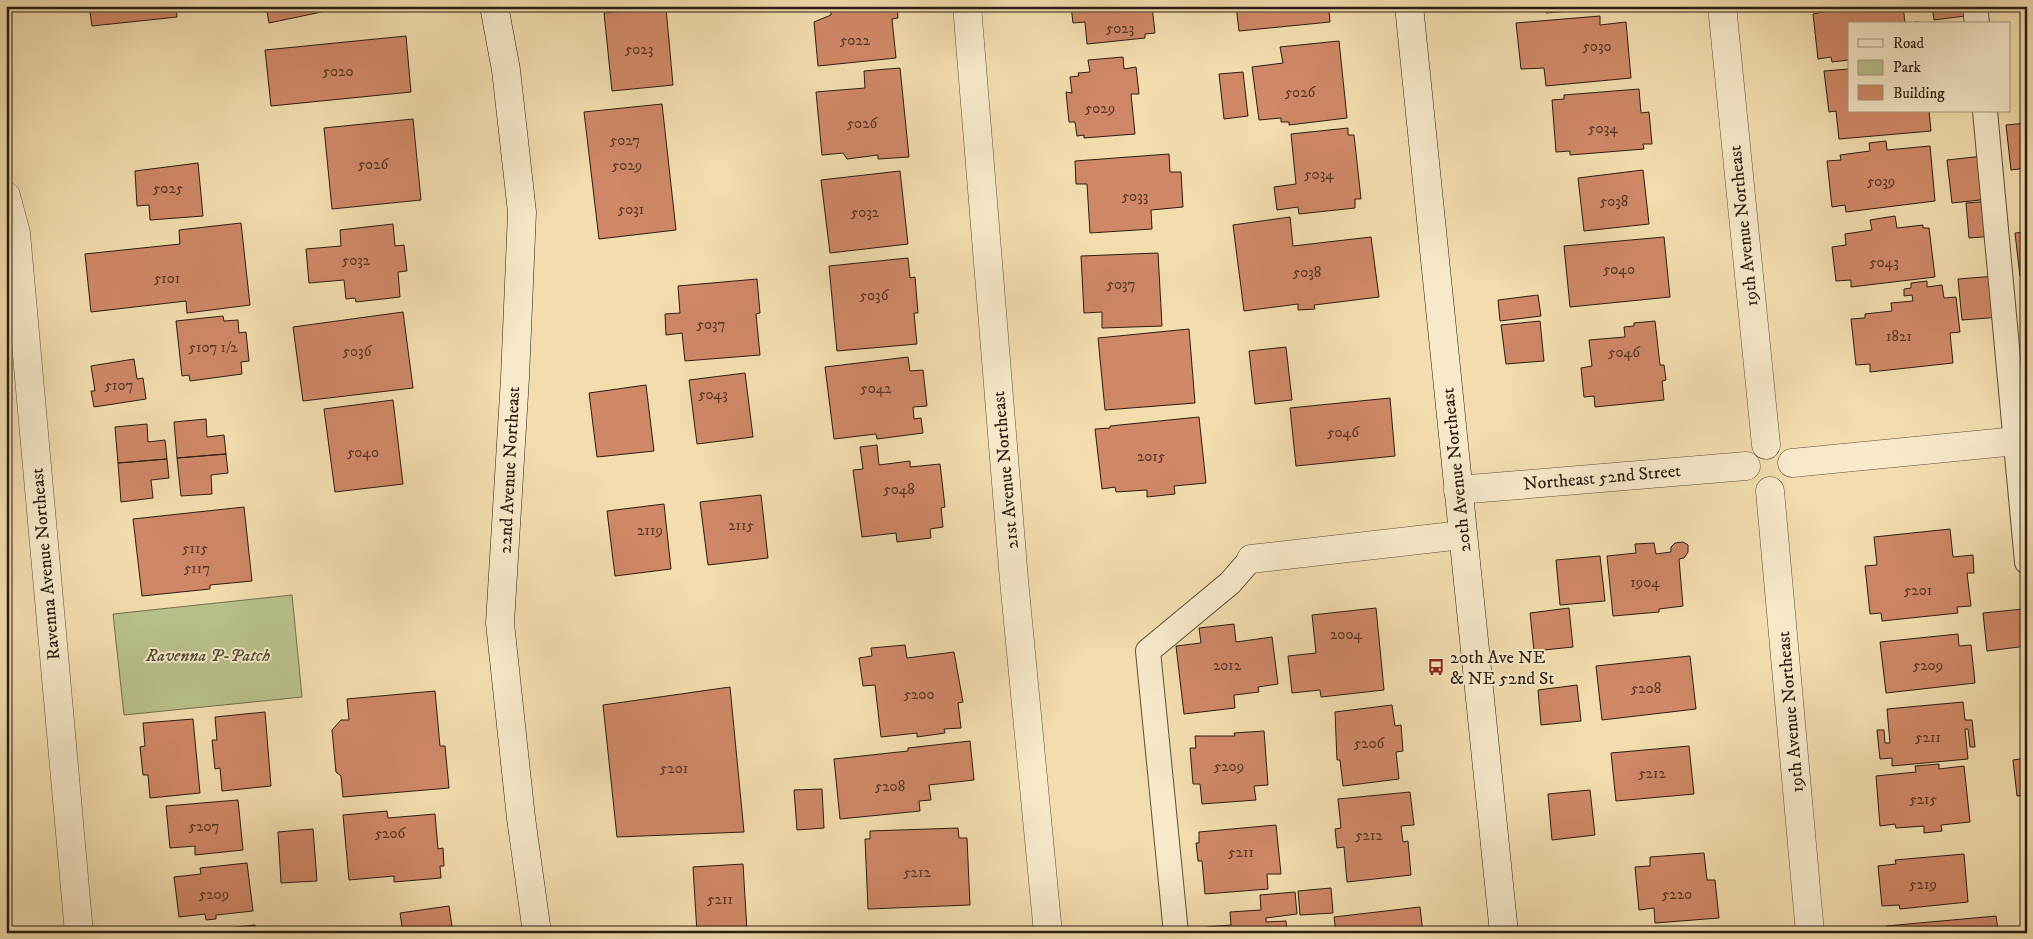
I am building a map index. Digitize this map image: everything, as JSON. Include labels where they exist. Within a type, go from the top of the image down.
[{"type":"street","name":"22nd Avenue Northeast","points":[[494,6],[506,70],[522,212],[515,378],[500,623],[521,818],[537,933]]},
{"type":"street","name":"21st Avenue Northeast","points":[[967,6],[1014,580],[1048,933]]},
{"type":"street","name":"20th Avenue Northeast","points":[[1409,6],[1504,933]]},
{"type":"street","name":"19th Avenue Northeast","points":[[1722,6],[1766,445]]},
{"type":"street","name":"Ravenna Avenue Northeast","points":[[6,197],[16,233],[79,933]]},
{"type":"street","points":[[1792,464],[2021,441]]},
{"type":"street","points":[[1766,445],[1781,448],[1787,453],[1792,464],[1791,476],[1787,483],[1782,488],[1770,491],[1755,486],[1747,474],[1746,466],[1752,453],[1766,445]]},
{"type":"street","name":"Northeast 52nd Street","points":[[1458,490],[1746,466]]},
{"type":"street","name":"19th Avenue Northeast","points":[[1770,491],[1810,933]]},
{"type":"street","points":[[1251,558],[1462,535]]},
{"type":"lane","points":[[1975,6],[1977,22]]},
{"type":"lane","points":[[1985,112],[2021,441],[2027,562]]},
{"type":"lane","points":[[1176,933],[1148,651],[1230,583],[1251,558]]},
{"type":"green space","name":"Ravenna P-Patch","points":[[292,595],[302,697],[124,715],[113,614]]},
{"type":"building","points":[[89,6],[176,6],[177,17],[92,26]]},
{"type":"building","points":[[266,6],[350,6],[269,23]]},
{"type":"building","points":[[856,6],[897,6],[898,18],[892,19],[896,58],[818,66],[814,22],[831,15],[831,9]]},
{"type":"building","points":[[1071,6],[1152,6],[1155,33],[1145,34],[1145,38],[1087,44],[1085,22],[1073,23]]},
{"type":"building","points":[[1236,6],[1338,6],[1338,10],[1329,11],[1330,22],[1239,31]]},
{"type":"building","points":[[1545,6],[1633,6],[1546,13]]},
{"type":"building","points":[[1854,6],[1903,6],[1905,22],[1848,22],[1848,60],[1832,62],[1831,57],[1818,59],[1813,14]]},
{"type":"building","points":[[1932,6],[1972,6],[1973,15],[1934,20]]},
{"type":"building","points":[[666,8],[673,85],[612,91],[604,13]]},
{"type":"building","points":[[1600,16],[1600,25],[1626,22],[1631,78],[1546,86],[1544,68],[1521,69],[1516,23]]},
{"type":"building","points":[[406,36],[411,92],[271,106],[265,50]]},
{"type":"building","points":[[1339,41],[1347,118],[1289,125],[1289,122],[1281,122],[1281,118],[1259,120],[1252,67],[1283,63],[1280,47]]},
{"type":"building","points":[[1123,57],[1124,69],[1136,67],[1139,94],[1131,94],[1135,134],[1084,138],[1084,135],[1077,136],[1075,122],[1069,122],[1066,92],[1072,93],[1070,77],[1079,76],[1078,73],[1090,72],[1088,60]]},
{"type":"building","points":[[900,68],[909,157],[878,159],[878,155],[847,159],[843,153],[822,155],[816,92],[865,88],[864,71]]},
{"type":"building","points":[[1848,69],[1848,112],[1929,112],[1931,131],[1839,139],[1836,111],[1829,112],[1824,71]]},
{"type":"building","points":[[1243,72],[1248,116],[1224,119],[1219,74]]},
{"type":"building","points":[[1639,89],[1641,113],[1649,112],[1652,144],[1643,144],[1644,149],[1570,155],[1570,151],[1556,152],[1552,100],[1564,99],[1564,95]]},
{"type":"building","points":[[662,104],[676,230],[599,239],[584,112]]},
{"type":"building","points":[[413,119],[421,200],[332,209],[324,128]]},
{"type":"building","points":[[2027,123],[2027,168],[2011,170],[2006,125]]},
{"type":"building","points":[[1348,128],[1348,135],[1354,135],[1361,199],[1355,199],[1355,208],[1299,214],[1298,207],[1277,210],[1274,187],[1296,184],[1291,134]]},
{"type":"building","points":[[1886,141],[1887,150],[1930,146],[1935,201],[1846,212],[1845,205],[1832,207],[1827,161],[1841,160],[1840,155],[1870,151],[1869,143]]},
{"type":"building","points":[[1169,154],[1170,172],[1181,172],[1183,207],[1151,210],[1152,229],[1090,233],[1087,184],[1076,184],[1075,161]]},
{"type":"building","points":[[1984,156],[1989,199],[1952,203],[1947,160]]},
{"type":"building","points":[[198,163],[203,216],[150,220],[149,205],[137,206],[135,171]]},
{"type":"building","points":[[1643,170],[1649,224],[1584,231],[1578,178]]},
{"type":"building","points":[[900,171],[908,244],[830,253],[821,180]]},
{"type":"building","points":[[1991,201],[1994,236],[1969,238],[1966,203]]},
{"type":"building","points":[[1895,216],[1897,228],[1923,225],[1923,228],[1929,228],[1935,277],[1851,287],[1851,280],[1836,281],[1832,247],[1846,245],[1845,234],[1872,230],[1870,220]]},
{"type":"building","points":[[1290,217],[1293,246],[1371,237],[1379,297],[1314,305],[1315,309],[1298,310],[1298,304],[1244,311],[1233,225]]},
{"type":"building","points":[[241,223],[250,305],[187,313],[186,301],[91,312],[85,254],[180,244],[179,230]]},
{"type":"building","points":[[393,224],[395,246],[404,245],[407,271],[398,272],[400,297],[356,302],[355,298],[346,299],[344,280],[309,283],[306,249],[341,246],[340,230]]},
{"type":"building","points":[[2027,232],[2027,275],[2020,276],[2015,233]]},
{"type":"building","points":[[1664,237],[1670,297],[1570,307],[1564,246]]},
{"type":"building","points":[[1158,253],[1162,326],[1102,328],[1102,312],[1084,313],[1081,256]]},
{"type":"building","points":[[908,258],[910,278],[915,277],[918,313],[914,313],[917,344],[837,351],[829,266]]},
{"type":"building","points":[[1997,276],[2001,317],[1962,320],[1958,279]]},
{"type":"building","points":[[757,279],[760,313],[756,314],[760,355],[685,361],[682,333],[666,335],[665,314],[680,313],[678,286]]},
{"type":"building","points":[[1927,281],[1927,287],[1942,285],[1944,298],[1956,297],[1960,332],[1950,333],[1953,363],[1870,372],[1870,364],[1856,365],[1851,319],[1865,318],[1865,314],[1892,311],[1891,303],[1913,301],[1912,295],[1904,296],[1904,289],[1911,288],[1911,283]]},
{"type":"building","points":[[1538,295],[1541,316],[1500,321],[1498,300]]},
{"type":"building","points":[[403,312],[413,388],[303,401],[293,327]]},
{"type":"building","points":[[223,316],[224,321],[238,320],[239,333],[246,332],[249,361],[241,362],[242,374],[190,381],[189,375],[182,376],[176,321]]},
{"type":"building","points":[[1540,321],[1544,361],[1506,364],[1501,325]]},
{"type":"building","points":[[1655,321],[1660,365],[1664,365],[1666,380],[1662,381],[1664,400],[1595,407],[1594,396],[1584,397],[1581,368],[1592,366],[1589,340],[1625,337],[1624,327],[1634,326],[1634,323]]},
{"type":"building","points":[[1189,329],[1195,403],[1105,410],[1098,338]]},
{"type":"building","points":[[1286,347],[1292,400],[1255,404],[1249,351]]},
{"type":"building","points":[[908,357],[910,371],[923,370],[927,406],[913,407],[914,419],[921,418],[923,433],[877,439],[876,434],[834,439],[825,367]]},
{"type":"building","points":[[134,359],[137,379],[143,378],[146,399],[94,407],[91,391],[95,391],[91,366]]},
{"type":"building","points":[[745,373],[753,437],[697,444],[689,380]]},
{"type":"building","points":[[646,385],[654,451],[597,457],[589,393]]},
{"type":"building","points":[[1390,398],[1395,456],[1296,466],[1290,408]]},
{"type":"building","points":[[393,400],[403,484],[335,492],[324,409]]},
{"type":"building","points":[[1199,417],[1206,483],[1174,486],[1175,494],[1147,497],[1147,490],[1116,492],[1115,487],[1102,489],[1095,429]]},
{"type":"building","points":[[206,419],[207,437],[224,435],[226,454],[177,458],[174,422]]},
{"type":"building","points":[[147,424],[148,442],[165,440],[167,459],[118,463],[115,427]]},
{"type":"building","points":[[877,445],[879,465],[910,461],[910,467],[940,464],[945,507],[941,508],[943,527],[930,529],[931,538],[897,542],[896,533],[862,537],[853,470],[863,469],[860,447]]},
{"type":"building","points":[[226,454],[228,473],[211,475],[212,494],[181,496],[177,458]]},
{"type":"building","points":[[167,459],[169,478],[151,480],[153,498],[121,502],[118,463]]},
{"type":"building","points":[[761,495],[768,558],[708,565],[700,502]]},
{"type":"building","points":[[664,504],[671,569],[615,576],[607,511]]},
{"type":"building","points":[[244,507],[252,581],[210,585],[210,589],[142,596],[133,519]]},
{"type":"building","points":[[1950,529],[1953,557],[1973,555],[1974,573],[1967,573],[1971,606],[1957,607],[1958,613],[1882,621],[1881,613],[1870,614],[1865,566],[1877,565],[1874,537]]},
{"type":"building","points":[[1683,542],[1688,545],[1688,552],[1684,558],[1679,559],[1683,606],[1659,609],[1659,612],[1613,616],[1607,556],[1636,553],[1635,544],[1654,543],[1656,554],[1671,552],[1671,547],[1675,543]]},
{"type":"building","points":[[1600,556],[1605,601],[1560,605],[1556,560]]},
{"type":"building","points":[[1376,608],[1384,690],[1321,697],[1320,690],[1292,693],[1288,656],[1316,653],[1312,615]]},
{"type":"building","points":[[1569,608],[1573,647],[1534,651],[1530,613]]},
{"type":"building","points":[[2023,609],[2027,646],[1987,651],[1983,613]]},
{"type":"building","points":[[1234,624],[1236,642],[1272,637],[1278,684],[1258,687],[1259,692],[1234,695],[1235,708],[1184,714],[1176,646],[1201,643],[1199,628]]},
{"type":"building","points":[[1958,634],[1959,646],[1971,645],[1975,683],[1886,693],[1880,642]]},
{"type":"building","points":[[905,645],[907,658],[954,652],[963,702],[958,703],[961,728],[944,729],[945,733],[917,737],[917,733],[881,737],[875,685],[863,686],[859,658],[872,656],[871,648]]},
{"type":"building","points":[[1690,656],[1696,709],[1602,720],[1596,666]]},
{"type":"building","points":[[1577,685],[1581,721],[1541,725],[1538,690]]},
{"type":"building","points":[[730,687],[744,832],[617,837],[603,705]]},
{"type":"building","points":[[435,691],[440,746],[445,746],[449,788],[343,797],[341,776],[336,772],[332,730],[341,720],[349,720],[347,699]]},
{"type":"building","points":[[1963,702],[1965,720],[1972,720],[1975,747],[1970,747],[1968,729],[1965,729],[1968,759],[1892,766],[1892,758],[1880,759],[1877,730],[1884,730],[1885,743],[1890,743],[1887,709]]},
{"type":"building","points":[[1392,705],[1395,726],[1401,725],[1403,751],[1396,752],[1399,779],[1343,786],[1340,760],[1337,760],[1335,712]]},
{"type":"building","points":[[265,712],[271,786],[222,791],[220,768],[215,769],[212,740],[217,740],[215,717]]},
{"type":"building","points":[[193,719],[200,793],[150,798],[148,775],[143,775],[140,747],[145,746],[143,723]]},
{"type":"building","points":[[1264,731],[1268,785],[1254,786],[1256,800],[1202,804],[1200,784],[1193,784],[1190,748],[1196,748],[1195,736],[1235,736],[1234,733]]},
{"type":"building","points":[[970,741],[974,780],[929,785],[931,800],[919,801],[920,811],[840,819],[834,759],[908,751],[908,748]]},
{"type":"building","points":[[1689,746],[1694,794],[1616,801],[1611,753]]},
{"type":"building","points":[[2027,758],[2027,795],[2017,796],[2013,760]]},
{"type":"building","points":[[1939,764],[1939,769],[1964,766],[1970,822],[1941,825],[1942,831],[1924,833],[1924,826],[1896,828],[1895,824],[1880,826],[1876,776],[1916,772],[1915,766]]},
{"type":"building","points":[[822,789],[824,828],[797,830],[794,790]]},
{"type":"building","points":[[1590,790],[1595,835],[1552,840],[1548,794]]},
{"type":"building","points":[[1410,792],[1414,825],[1401,826],[1403,842],[1408,841],[1411,875],[1347,882],[1344,847],[1337,848],[1335,829],[1341,828],[1338,799]]},
{"type":"building","points":[[238,800],[243,850],[195,855],[195,846],[170,848],[166,806]]},
{"type":"building","points":[[387,811],[388,818],[435,814],[438,849],[443,848],[444,866],[440,866],[441,878],[394,882],[394,876],[349,880],[343,815]]},
{"type":"building","points":[[1276,825],[1281,874],[1267,874],[1268,889],[1205,894],[1202,861],[1198,861],[1196,843],[1199,843],[1199,832]]},
{"type":"building","points":[[958,828],[959,838],[967,838],[970,905],[868,909],[865,839],[870,839],[870,831]]},
{"type":"building","points":[[313,829],[317,881],[281,883],[278,832]]},
{"type":"building","points":[[2027,830],[2027,866],[2026,866],[2022,831]]},
{"type":"building","points":[[1704,853],[1707,880],[1715,880],[1719,918],[1655,923],[1654,908],[1639,910],[1635,867],[1650,866],[1650,857]]},
{"type":"building","points":[[1964,854],[1968,902],[1900,909],[1899,905],[1882,906],[1878,866],[1896,864],[1895,860]]},
{"type":"building","points":[[247,863],[253,911],[216,915],[216,919],[206,920],[205,914],[179,917],[174,877],[201,874],[200,868]]},
{"type":"building","points":[[743,864],[747,931],[697,933],[693,867]]},
{"type":"building","points":[[1331,888],[1333,913],[1300,915],[1298,891]]},
{"type":"building","points":[[1295,892],[1297,914],[1266,918],[1266,922],[1286,921],[1287,933],[1207,933],[1206,927],[1231,925],[1230,912],[1261,910],[1260,895]]},
{"type":"building","points":[[449,906],[453,933],[403,933],[400,913]]},
{"type":"building","points":[[1420,907],[1423,933],[1336,933],[1334,917]]},
{"type":"building","points":[[1996,916],[1998,930],[2027,927],[2027,933],[1886,933],[1886,926]]},
{"type":"building","points":[[255,925],[256,933],[180,933]]},
{"type":"place","name":"20th Ave NE & NE 52nd St","points":[[1436,667]]}]
